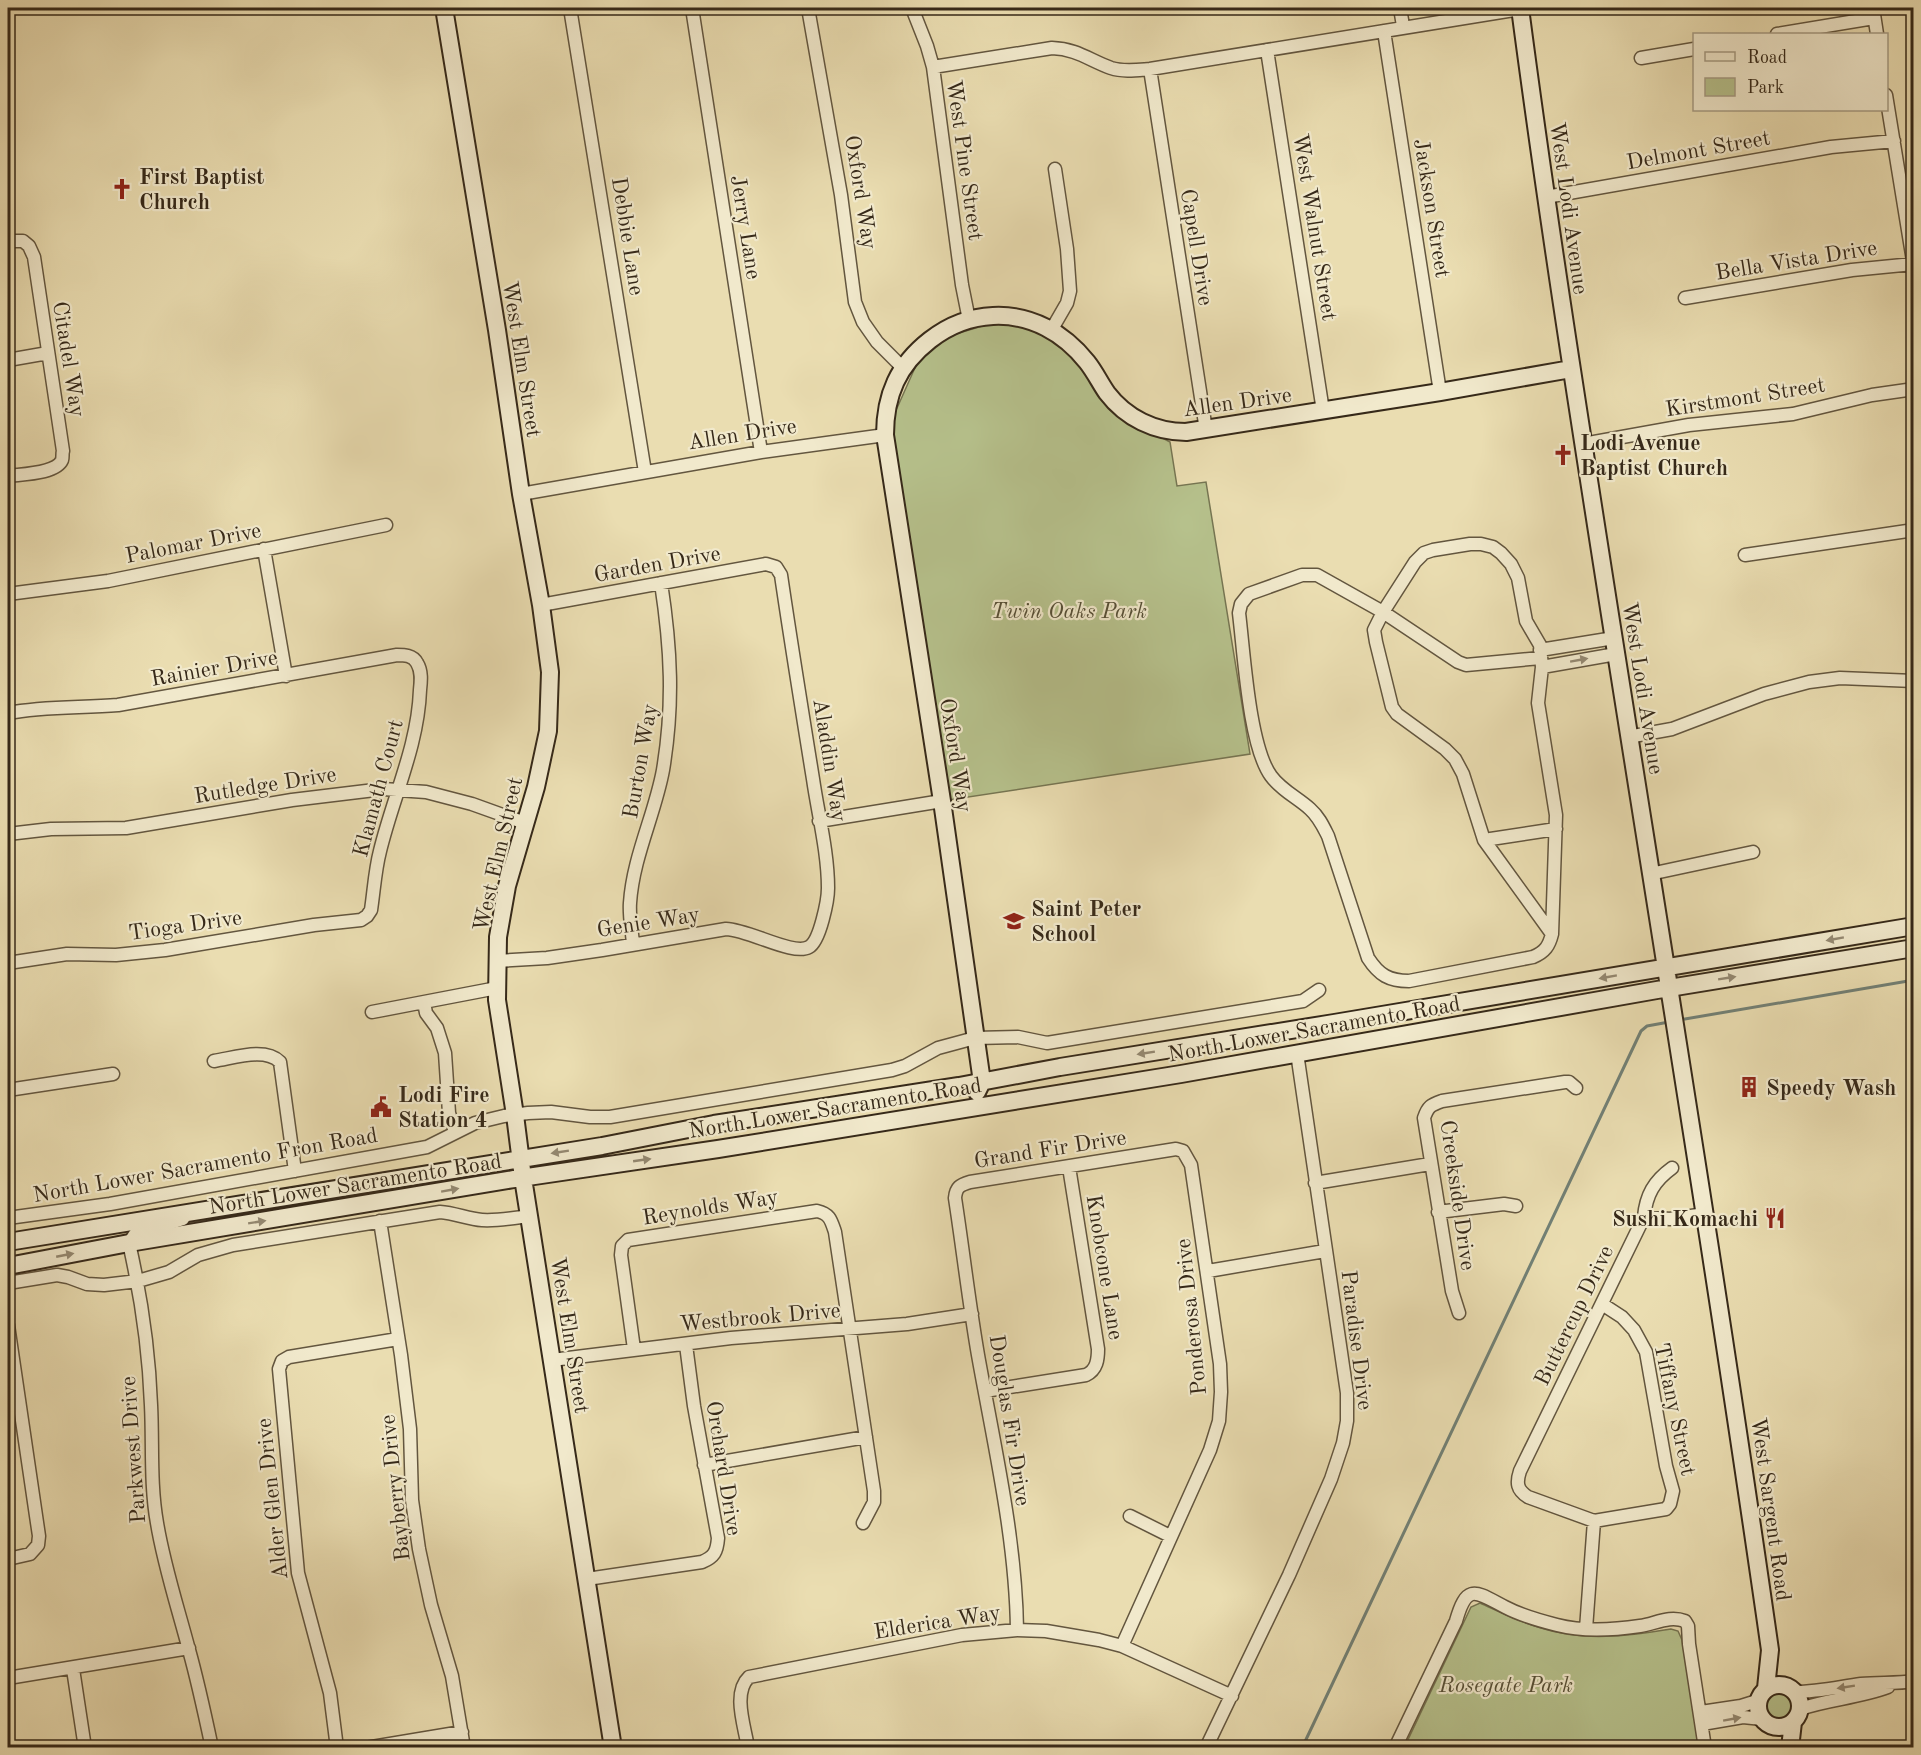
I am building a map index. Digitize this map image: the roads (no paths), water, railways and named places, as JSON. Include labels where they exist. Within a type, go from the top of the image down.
[{"type":"main road","name":"West Elm Street","points":[[444,8],[497,330],[521,494],[542,605],[550,672],[548,731],[536,787],[502,909],[497,988],[520,1159],[613,1748]]},
{"type":"main road","name":"West Lodi Avenue","points":[[1520,8],[1546,197],[1628,736],[1731,1374]]},
{"type":"main road","name":"Allen Drive","points":[[885,435],[887,406],[894,383],[903,366],[940,332],[984,316],[1004,316],[1028,320],[1052,329],[1087,362],[1109,395],[1128,414],[1151,427],[1174,432],[1206,430],[1572,369]]},
{"type":"main road","name":"Oxford Way","points":[[885,435],[942,801],[982,1082]]},
{"type":"main road","name":"North Lower Sacramento Road","points":[[8,1242],[218,1206],[298,1196],[602,1146],[714,1124],[982,1082],[1072,1065],[1914,926]]},
{"type":"main road","points":[[1869,955],[1870,949],[1877,942],[1914,935]]},
{"type":"main road","name":"North Lower Sacramento Road","points":[[8,1266],[129,1243],[523,1178],[884,1122],[1914,948]]},
{"type":"main road","points":[[1297,1053],[1303,1036],[1334,1023]]},
{"type":"main road","points":[[884,1122],[905,1111],[975,1095],[982,1082]]},
{"type":"main road","name":"West Sargent Road","points":[[1731,1374],[1770,1650],[1762,1694]]},
{"type":"main road","name":"West Sargent Road","points":[[1770,1650],[1790,1688]]},
{"type":"main road","points":[[1780,1748],[1766,1723],[1758,1714],[1762,1694],[1778,1684],[1790,1688],[1798,1697],[1797,1715],[1790,1748]]},
{"type":"main road","points":[[1766,1723],[1782,1727],[1797,1715]]},
{"type":"street","name":"Debbie Lane","points":[[570,8],[645,472]]},
{"type":"street","name":"Jerry Lane","points":[[692,8],[761,452]]},
{"type":"street","name":"Oxford Way","points":[[808,8],[841,195],[855,302],[863,322],[877,342],[903,366]]},
{"type":"street","name":"West Pine Street","points":[[912,8],[933,68],[962,285],[969,320]]},
{"type":"street","points":[[1400,8],[1403,26]]},
{"type":"street","points":[[933,68],[1052,48],[1066,48],[1112,68],[1125,71],[1150,69],[1520,8]]},
{"type":"street","points":[[1783,33],[1873,13],[1877,33]]},
{"type":"street","name":"Jackson Street","points":[[1384,31],[1440,392]]},
{"type":"street","points":[[1641,58],[1693,49]]},
{"type":"street","name":"West Walnut Street","points":[[1267,50],[1323,411]]},
{"type":"street","name":"Capell Drive","points":[[1150,69],[1206,430]]},
{"type":"street","points":[[1888,102],[1913,265]]},
{"type":"street","name":"Delmont Street","points":[[1546,197],[1831,147],[1894,141]]},
{"type":"street","points":[[1052,329],[1067,303],[1070,291],[1067,249],[1055,168]]},
{"type":"street","name":"Citadel Way","points":[[8,241],[23,241],[29,246],[34,257],[63,451],[62,460],[53,469],[8,476]]},
{"type":"street","name":"Bella Vista Drive","points":[[1686,298],[1852,270],[1913,265]]},
{"type":"street","points":[[8,360],[48,353]]},
{"type":"street","name":"Kirstmont Street","points":[[1583,444],[1689,425],[1792,414],[1872,395],[1914,389]]},
{"type":"street","name":"Allen Drive","points":[[521,494],[761,452],[885,435]]},
{"type":"street","name":"Palomar Drive","points":[[8,594],[108,581],[386,525]]},
{"type":"street","points":[[1745,555],[1914,530]]},
{"type":"street","points":[[1552,934],[1484,840],[1463,774],[1455,759],[1392,707],[1374,630],[1383,612],[1415,562],[1424,553],[1481,544],[1502,553],[1518,578],[1526,621],[1540,645],[1541,658],[1538,703],[1556,815],[1552,934],[1549,945],[1542,953],[1533,957],[1409,981],[1396,981],[1384,977],[1375,970],[1368,958],[1328,836],[1320,820],[1272,777],[1261,759],[1239,613],[1241,604],[1249,594],[1302,575],[1317,575],[1383,612],[1458,663],[1466,665],[1541,658],[1615,646]]},
{"type":"street","points":[[264,549],[286,676]]},
{"type":"street","name":"Garden Drive","points":[[542,605],[765,564],[778,570]]},
{"type":"street","name":"Aladdin Way","points":[[778,570],[781,575],[828,891],[822,922],[814,943],[803,950]]},
{"type":"street","name":"Burton Way","points":[[633,944],[629,905],[633,882],[656,800],[670,719],[671,659],[661,583]]},
{"type":"street","points":[[1541,658],[1615,646]]},
{"type":"street","name":"Rainier Drive","points":[[8,713],[59,707],[89,708],[118,705],[397,655],[414,658],[419,669]]},
{"type":"street","name":"Klamath Court","points":[[367,916],[371,910],[380,850],[419,714],[421,677],[419,669]]},
{"type":"street","points":[[1628,736],[1672,729],[1764,694],[1809,682],[1840,678],[1914,681]]},
{"type":"street","name":"Rutledge Drive","points":[[8,834],[51,829],[126,828],[336,794],[399,789],[426,792],[472,804],[525,823]]},
{"type":"street","points":[[819,820],[942,801]]},
{"type":"street","points":[[1484,840],[1556,829]]},
{"type":"street","points":[[1650,874],[1753,852]]},
{"type":"street","name":"Tioga Drive","points":[[8,963],[59,954],[116,955],[165,950],[314,925],[360,920],[367,916]]},
{"type":"street","name":"Genie Way","points":[[497,961],[548,958],[734,929],[792,949],[803,950]]},
{"type":"street","points":[[372,1012],[497,988]]},
{"type":"street","name":"North Lower Sacramento Fron Road","points":[[8,1218],[110,1204],[427,1147],[475,1123],[515,1115],[551,1112],[610,1117],[892,1070],[905,1066],[938,1047],[975,1038],[1018,1037],[1047,1043],[1303,1002],[1319,990]]},
{"type":"street","points":[[424,1002],[426,1012],[437,1028],[445,1053],[449,1113],[455,1132]]},
{"type":"street","name":"Paradise Drive","points":[[1206,1748],[1289,1575],[1331,1479],[1343,1443],[1347,1421],[1347,1393],[1297,1053]]},
{"type":"street","points":[[214,1061],[264,1054],[274,1056],[280,1062],[295,1171]]},
{"type":"street","points":[[8,1090],[113,1074]]},
{"type":"street","name":"Creekside Drive","points":[[1459,1312],[1452,1291],[1430,1164],[1424,1118],[1427,1109],[1430,1105],[1451,1100],[1564,1082],[1569,1082],[1576,1088]]},
{"type":"street","name":"Grand Fir Drive","points":[[958,1217],[955,1198],[956,1190],[960,1185],[1179,1150]]},
{"type":"street","name":"Ponderosa Drive","points":[[1122,1646],[1210,1450],[1219,1421],[1220,1364],[1208,1271],[1191,1164],[1188,1157],[1179,1150]]},
{"type":"street","points":[[1315,1183],[1430,1164]]},
{"type":"street","name":"Knobcone Lane","points":[[986,1391],[1086,1375],[1091,1373],[1098,1362],[1098,1348],[1070,1167]]},
{"type":"street","name":"Buttercup Drive","points":[[1594,1521],[1528,1497],[1520,1491],[1518,1485],[1520,1471],[1644,1217],[1645,1202],[1653,1185],[1672,1168]]},
{"type":"street","points":[[1438,1212],[1504,1204],[1516,1206]]},
{"type":"street","points":[[129,1243],[135,1234],[162,1227],[218,1206]]},
{"type":"street","name":"Reynolds Way","points":[[634,1349],[622,1246],[628,1240],[817,1210],[825,1212],[831,1218],[835,1232],[849,1329]]},
{"type":"street","points":[[8,1283],[57,1275],[87,1284],[104,1285],[138,1281],[169,1272],[198,1255],[214,1249],[440,1212],[480,1220],[529,1216]]},
{"type":"street","points":[[1644,1217],[1670,1219],[1705,1214]]},
{"type":"street","name":"Douglas Fir Drive","points":[[958,1217],[1013,1562],[1017,1598],[1017,1630]]},
{"type":"street","name":"Bayberry Drive","points":[[380,1221],[410,1429],[412,1500],[419,1549],[431,1605],[452,1676],[464,1748]]},
{"type":"street","name":"Parkwest Drive","points":[[129,1243],[138,1281],[144,1325],[151,1403],[153,1492],[157,1522],[171,1588],[189,1648],[212,1748]]},
{"type":"street","points":[[1208,1271],[1325,1251]]},
{"type":"street","name":"Tiffany Street","points":[[1594,1521],[1666,1509],[1670,1504],[1673,1491],[1642,1341],[1622,1317],[1602,1304]]},
{"type":"street","name":"Westbrook Drive","points":[[552,1360],[731,1338],[907,1324],[972,1314]]},
{"type":"street","points":[[8,1325],[39,1536],[38,1545],[30,1554],[8,1559]]},
{"type":"street","points":[[849,1329],[874,1491],[874,1502],[863,1522]]},
{"type":"street","name":"Alder Glen Drive","points":[[337,1748],[330,1693],[298,1573],[279,1369],[282,1361],[289,1357],[398,1338]]},
{"type":"street","name":"Orchard Drive","points":[[587,1579],[702,1562],[712,1558],[717,1550],[718,1538],[704,1465],[686,1345]]},
{"type":"street","points":[[704,1465],[866,1437]]},
{"type":"street","points":[[1130,1516],[1170,1536]]},
{"type":"street","points":[[1586,1629],[1594,1521]]},
{"type":"street","points":[[1395,1748],[1456,1621],[1461,1602],[1473,1594],[1481,1593],[1506,1608],[1556,1625],[1586,1629],[1641,1626],[1670,1619],[1685,1621],[1688,1626],[1706,1748]]},
{"type":"street","name":"Elderica Way","points":[[748,1748],[741,1688],[749,1677],[962,1635],[1017,1630],[1046,1631],[1122,1646],[1232,1696]]},
{"type":"street","points":[[8,1678],[189,1648]]},
{"type":"street","points":[[73,1669],[86,1748]]},
{"type":"street","points":[[1797,1715],[1817,1703],[1866,1695],[1897,1684],[1914,1681]]},
{"type":"street","points":[[1790,1688],[1815,1692],[1863,1684],[1897,1684]]},
{"type":"street","points":[[1702,1718],[1741,1706],[1762,1694]]},
{"type":"street","points":[[1702,1718],[1743,1717],[1766,1723]]},
{"type":"street","points":[[366,1748],[462,1732]]},
{"type":"waterway","points":[[1679,1020],[1914,980]]},
{"type":"waterway","points":[[1302,1748],[1641,1031],[1647,1026],[1669,1022]]},
{"type":"place","name":"First Baptist Church","points":[[122,189]]},
{"type":"place","name":"Lodi Avenue Baptist Church","points":[[1563,455]]},
{"type":"place","name":"Saint Peter School","points":[[1014,921]]},
{"type":"place","name":"Speedy Wash","points":[[1749,1087]]},
{"type":"place","name":"Lodi Fire Station 4","points":[[381,1107]]},
{"type":"place","name":"Sushi Komachi","points":[[1775,1218]]},
{"type":"park label","name":"Twin Oaks Park","points":[[1069,610]]},
{"type":"park label","name":"Rosegate Park","points":[[1506,1684]]}]
